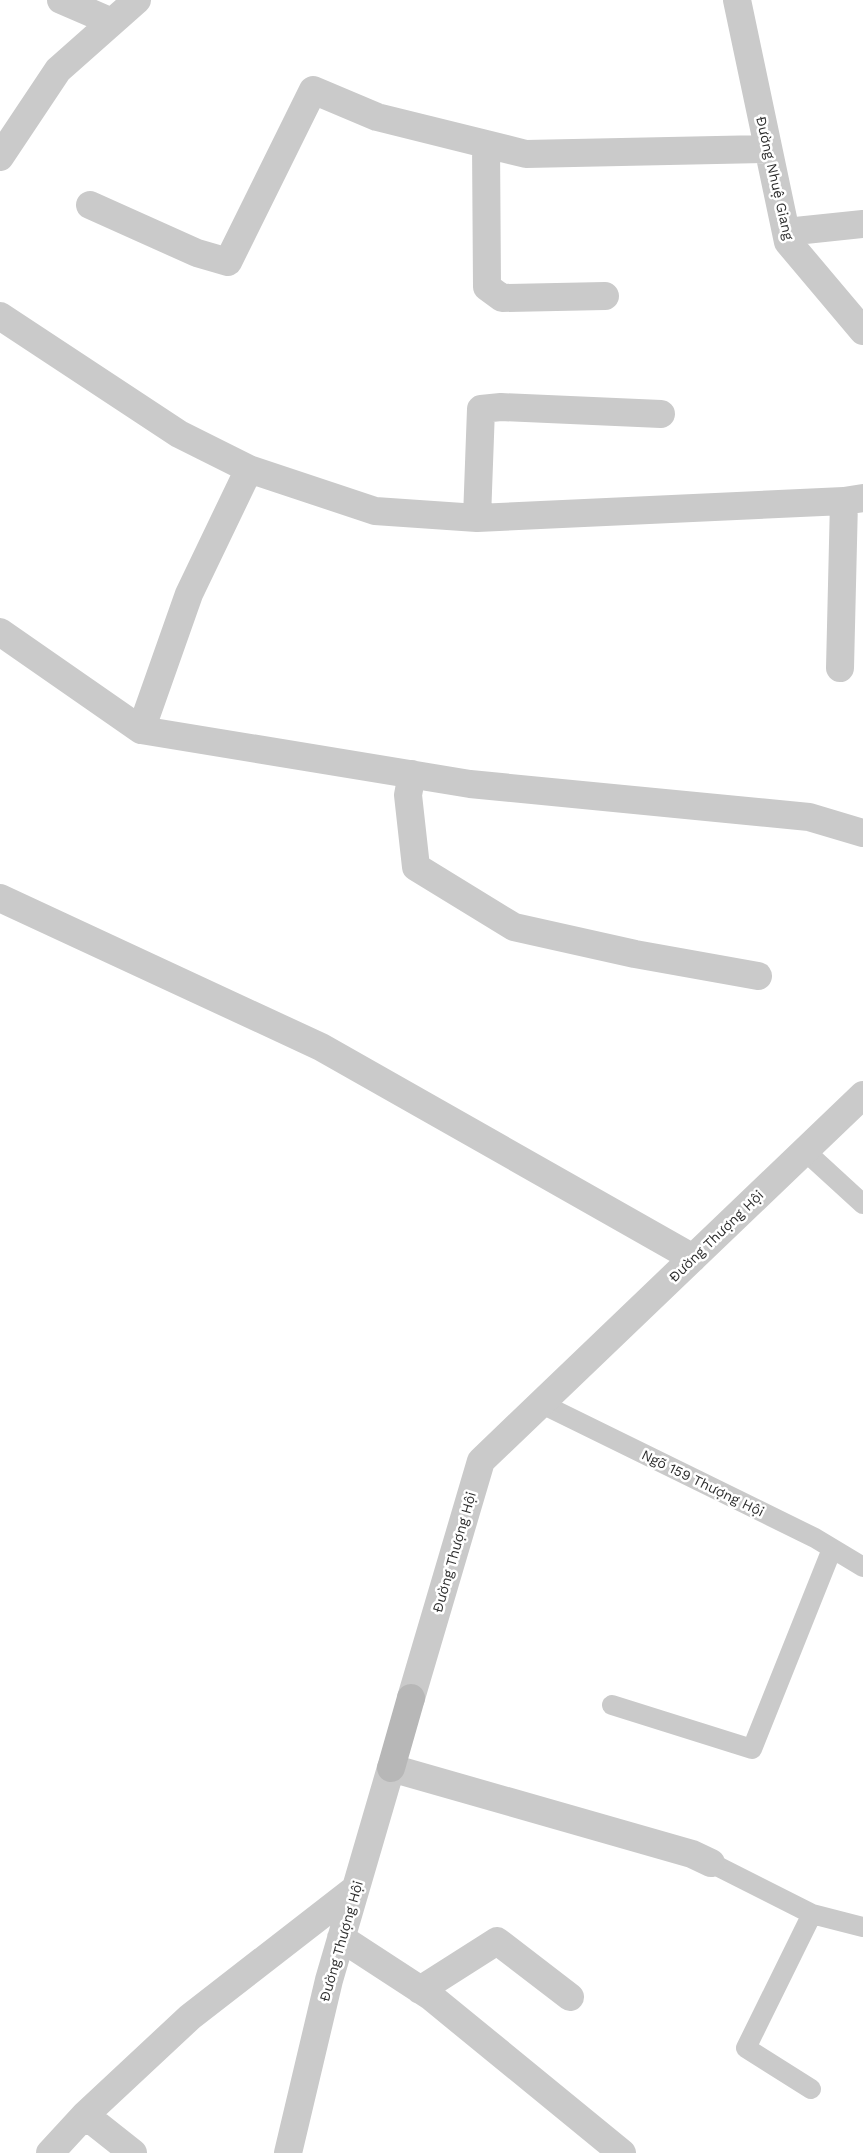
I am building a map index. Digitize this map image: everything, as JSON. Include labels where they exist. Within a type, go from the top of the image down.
[{"type":"street","points":[[61,0],[112,22]]},
{"type":"street","points":[[0,157],[58,70],[137,0]]},
{"type":"street","name":"Đường Nhuệ Giang","points":[[737,0],[788,242],[863,331]]},
{"type":"street","points":[[90,205],[197,253],[228,262],[313,90],[377,117],[526,154],[768,149]]},
{"type":"street","points":[[486,144],[486,287],[502,298],[605,296]]},
{"type":"street","points":[[786,232],[863,224]]},
{"type":"street","points":[[0,316],[179,434],[249,469],[374,511],[478,518],[854,499],[840,668]]},
{"type":"street","points":[[478,518],[481,409],[501,408],[661,414]]},
{"type":"street","points":[[141,730],[189,594],[249,469]]},
{"type":"street","points":[[0,632],[141,730],[470,784],[810,817],[863,832]]},
{"type":"street","points":[[412,774],[408,795],[416,867],[514,927],[635,954],[758,976]]},
{"type":"street","points":[[0,898],[321,1047],[693,1258]]},
{"type":"street","name":"Đường Thượng Hội","points":[[288,2153],[329,1980],[480,1461],[863,1095]]},
{"type":"street","points":[[390,1768],[692,1854],[711,1863]]},
{"type":"street","points":[[50,2153],[85,2115],[190,2017],[355,1889]]},
{"type":"street","points":[[341,1938],[420,1990],[622,2153]]},
{"type":"street","points":[[420,1990],[497,1941],[570,1997]]},
{"type":"street","points":[[85,2115],[133,2153]]},
{"type":"lane","points":[[805,1151],[863,1204]]},
{"type":"lane","name":"Ngõ 159 Thượng Hội","points":[[540,1403],[832,1549],[863,1567]]},
{"type":"lane","points":[[612,1705],[752,1749],[832,1549]]},
{"type":"lane","points":[[711,1863],[812,1914],[863,1927]]},
{"type":"lane","points":[[811,2089],[746,2048],[812,1914]]}]
